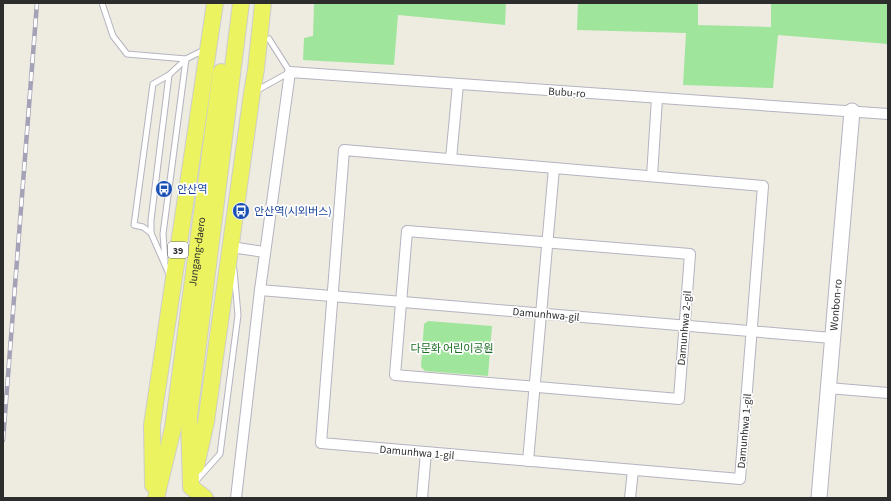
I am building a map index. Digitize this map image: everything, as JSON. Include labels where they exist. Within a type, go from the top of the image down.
[{"type":"main road","points":[[211,3],[213,20]]},
{"type":"main road","name":"39","points":[[155,498],[152,425],[215,3]]},
{"type":"main road","name":"Jungang-daero","points":[[155,498],[173,428],[231,3]]},
{"type":"main road","name":"Jungang-daero","points":[[190,492],[189,417],[241,3]]},
{"type":"main road","points":[[205,498],[190,492],[206,422],[256,69],[263,3]]},
{"type":"main road","points":[[256,69],[270,39],[272,3]]},
{"type":"street","name":"Bubu-ro","points":[[290,72],[888,114]]},
{"type":"street","points":[[236,498],[264,252],[290,72]]},
{"type":"street","points":[[451,159],[458,84]]},
{"type":"street","points":[[652,176],[657,98]]},
{"type":"street","name":"Wonbon-ro","points":[[819,498],[852,111]]},
{"type":"street","name":"Damunhwa 1-gil","points":[[344,150],[554,168],[763,186],[740,479],[321,444],[344,150]]},
{"type":"street","points":[[528,461],[554,168]]},
{"type":"street","name":"Damunhwa 2-gil","points":[[407,231],[547,242],[690,254],[679,399],[395,375],[407,231]]},
{"type":"street","points":[[231,246],[264,252]]},
{"type":"street","name":"Damunhwa-gil","points":[[260,290],[832,338]]},
{"type":"street","points":[[828,388],[888,393]]},
{"type":"street","points":[[422,498],[426,452]]},
{"type":"street","points":[[630,498],[633,470]]},
{"type":"lane","points":[[102,3],[113,36],[127,54],[186,60]]},
{"type":"lane","points":[[252,93],[290,72],[270,39]]},
{"type":"lane","points":[[173,284],[165,261],[151,233],[143,227],[134,225],[154,84],[169,75],[186,60],[208,47]]},
{"type":"lane","points":[[165,261],[163,234],[186,60]]},
{"type":"lane","points":[[151,233],[151,220],[169,75]]},
{"type":"green space","points":[[314,3],[506,3],[505,25],[398,15],[394,65],[303,60],[304,38],[313,36]]},
{"type":"green space","points":[[578,3],[698,3],[698,25],[771,27],[771,3],[888,3],[888,44],[778,35],[773,88],[683,85],[686,33],[577,30]]},
{"type":"green space","name":"다문화 어린이공원","points":[[428,321],[492,326],[488,376],[425,371],[421,367],[424,324]]},
{"type":"railway","points":[[3,440],[37,3]]},
{"type":"place","name":"안산역","points":[[164,189]]},
{"type":"place","name":"안산역(시외버스)","points":[[241,211]]}]
